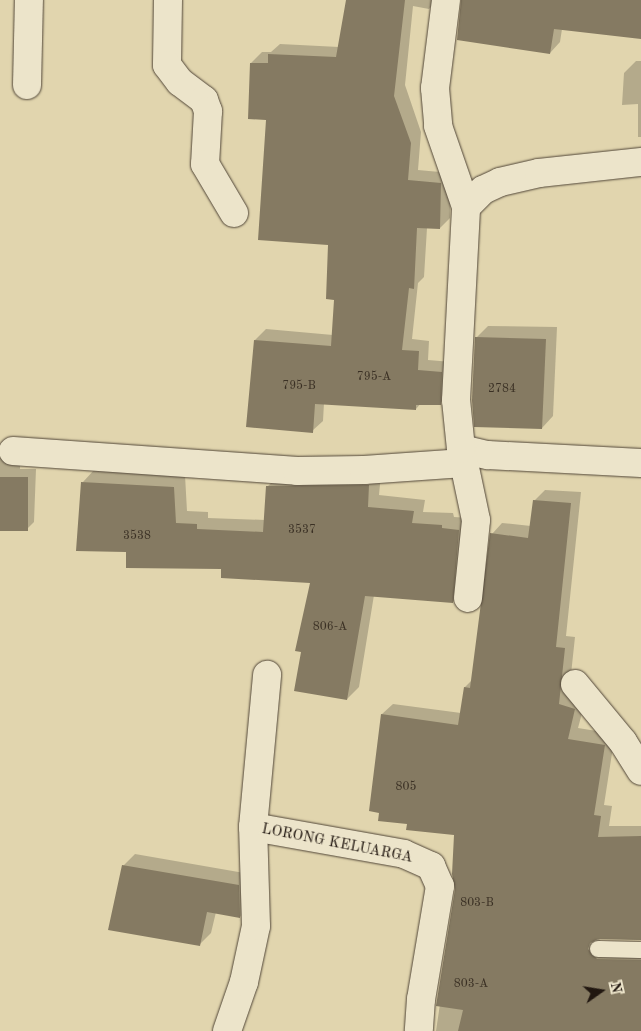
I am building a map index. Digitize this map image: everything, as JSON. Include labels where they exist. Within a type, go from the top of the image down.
[{"type":"street","points":[[27,85],[29,0]]},
{"type":"street","points":[[168,0],[167,66],[180,82],[204,100],[208,111],[205,164],[234,212]]},
{"type":"street","points":[[446,0],[435,88],[438,126],[475,199],[456,400],[462,456],[472,490],[476,520],[468,598]]},
{"type":"street","points":[[475,199],[500,182],[539,173],[641,162]]},
{"type":"street","points":[[14,451],[297,471],[364,470],[462,456],[488,455],[641,464]]},
{"type":"street","name":"LORONG KELUARGA","points":[[227,1031],[244,982],[256,926],[253,827],[266,675]]},
{"type":"street","points":[[575,684],[623,742],[641,771]]},
{"type":"street","name":"LORONG KELUARGA","points":[[253,827],[404,854],[431,866],[440,886],[421,999],[419,1031]]},
{"type":"lane","points":[[598,949],[641,950]]},
{"type":"building","points":[[346,0],[405,0],[394,96],[411,143],[408,180],[441,183],[440,229],[417,228],[414,289],[409,288],[402,350],[419,351],[418,370],[442,372],[441,405],[416,405],[416,410],[315,404],[313,433],[246,427],[254,340],[331,346],[334,300],[326,299],[328,245],[258,240],[266,120],[248,119],[250,63],[268,63],[268,54],[336,57]]},
{"type":"building","points":[[461,0],[641,0],[641,39],[554,29],[550,54],[457,40]]},
{"type":"building","points":[[475,337],[546,339],[542,429],[474,427],[472,400]]},
{"type":"building","points":[[0,477],[28,477],[28,531],[0,531]]},
{"type":"building","points":[[81,482],[174,487],[176,523],[197,524],[197,529],[263,532],[266,486],[369,485],[368,507],[414,511],[412,523],[442,525],[442,528],[459,530],[453,603],[365,596],[347,700],[294,691],[301,652],[295,651],[310,583],[221,578],[221,569],[126,568],[126,552],[76,551]]},
{"type":"building","points":[[533,500],[571,503],[556,647],[565,648],[559,704],[575,709],[568,739],[605,745],[594,815],[601,816],[598,837],[641,836],[641,940],[598,939],[590,943],[588,949],[597,959],[641,960],[641,1031],[458,1031],[463,1010],[436,1006],[455,889],[452,874],[454,835],[406,830],[407,824],[378,821],[379,813],[369,811],[381,714],[458,725],[464,687],[470,688],[490,533],[528,538]]},
{"type":"building","points":[[122,865],[239,885],[240,918],[207,912],[200,946],[108,930]]}]
